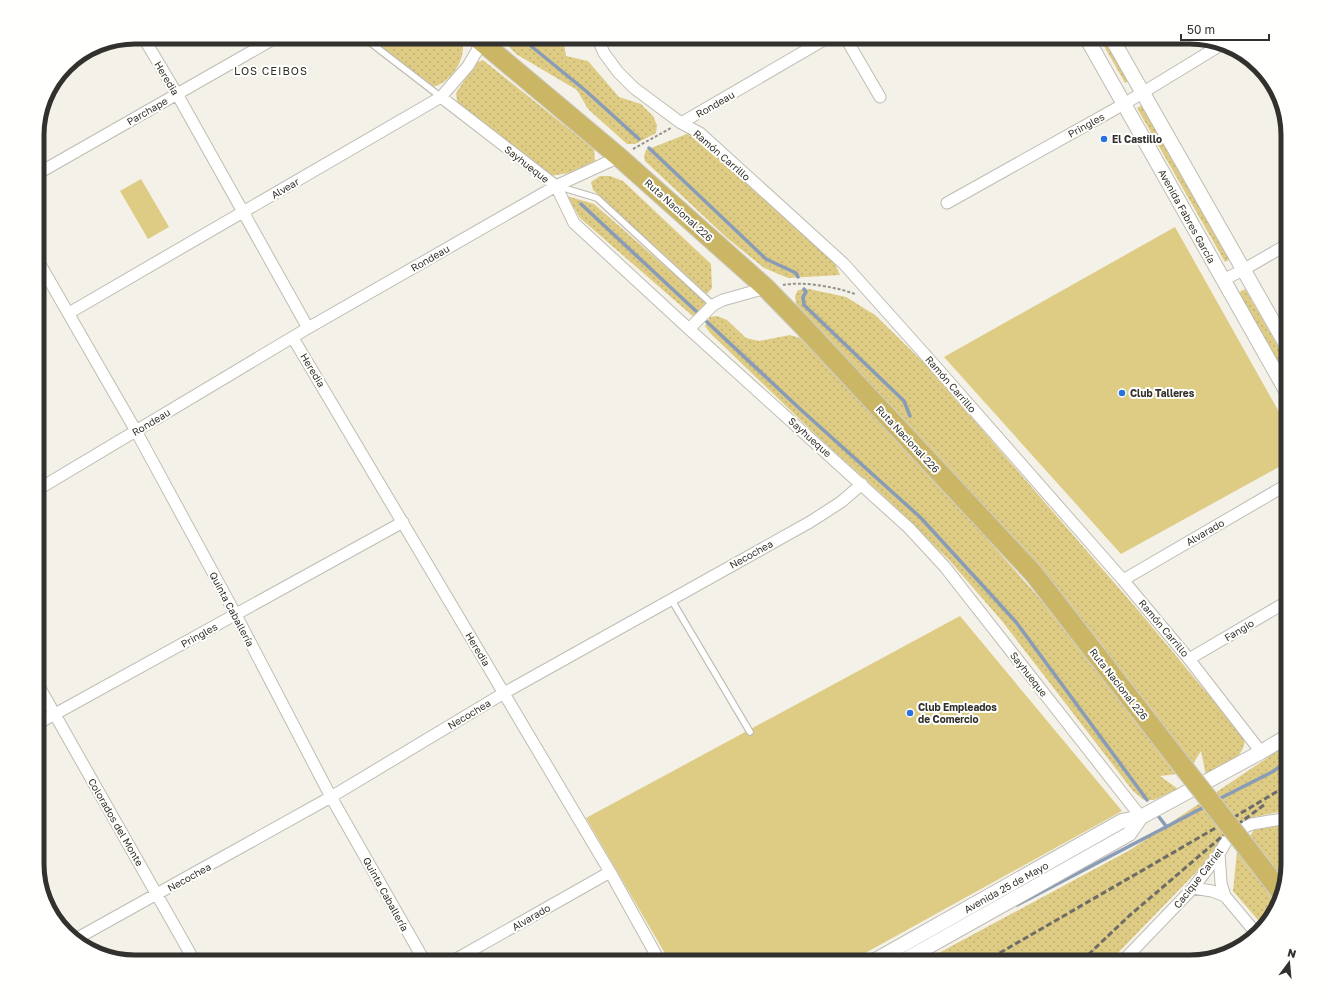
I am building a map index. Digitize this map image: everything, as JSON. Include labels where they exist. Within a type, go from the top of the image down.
[{"type":"highway","name":"Ruta Nacional 226","points":[[484,44],[619,157],[766,288],[802,324],[1034,574],[1278,888]]},
{"type":"street","name":"Heredia","points":[[147,44],[177,94],[308,328]]},
{"type":"street","name":"Parchape","points":[[44,170],[265,44]]},
{"type":"street","name":"Alvear","points":[[69,313],[441,97],[468,66],[477,44]]},
{"type":"street","name":"Ramón Carrillo","points":[[600,44],[604,53],[618,72],[634,88],[681,123],[700,133],[844,264],[1123,580],[1189,659],[1261,752]]},
{"type":"street","name":"Rondeau","points":[[681,123],[817,44]]},
{"type":"street","points":[[848,44],[880,97]]},
{"type":"street","name":"Avenida Fabres García","points":[[1090,44],[1222,280],[1281,382]]},
{"type":"street","points":[[1115,44],[1281,336]]},
{"type":"street","name":"Pringles","points":[[947,203],[1124,104],[1217,48]]},
{"type":"street","name":"Sayhueque","points":[[441,97],[556,186],[574,223],[909,528],[944,567],[1142,817]]},
{"type":"street","name":"Rondeau","points":[[44,486],[308,328],[556,186],[619,157]]},
{"type":"street","points":[[1222,280],[1243,270],[1281,248]]},
{"type":"street","name":"Quinta Caballería","points":[[44,271],[136,431],[236,615],[331,797],[421,955]]},
{"type":"street","points":[[689,329],[713,305],[723,300],[766,288]]},
{"type":"street","name":"Heredia","points":[[293,338],[610,872],[656,955]]},
{"type":"street","name":"Necochea","points":[[80,936],[331,797],[504,693],[810,522],[841,502],[862,484]]},
{"type":"street","name":"Alvarado","points":[[1123,580],[1281,488]]},
{"type":"street","name":"Pringles","points":[[44,720],[403,522]]},
{"type":"street","name":"Fangio","points":[[1189,659],[1281,605]]},
{"type":"street","name":"Colorados del Monte","points":[[44,695],[191,955]]},
{"type":"street","name":"Avenida 25 de Mayo","points":[[884,955],[1122,821],[1142,817],[1281,740]]},
{"type":"street","name":"Avenida 25 de Mayo","points":[[913,955],[1129,834],[1142,817]]},
{"type":"street","name":"Cacique Catriel","points":[[1129,955],[1193,888],[1219,854],[1227,840],[1236,831],[1252,824],[1281,819]]},
{"type":"street","points":[[1219,854],[1221,883],[1225,896],[1253,929]]},
{"type":"street","name":"Alvarado","points":[[463,955],[610,872]]},
{"type":"street","points":[[1193,888],[1212,891],[1225,896]]},
{"type":"lane","points":[[372,44],[441,97]]},
{"type":"lane","points":[[556,186],[597,198],[713,305]]},
{"type":"lane","points":[[671,599],[750,732]]},
{"type":"path","points":[[619,157],[681,123]]},
{"type":"path","points":[[766,288],[788,284],[816,285],[846,291],[879,303]]},
{"type":"shaded area","points":[[378,44],[459,44],[463,47],[461,60],[454,72],[439,85],[433,87]]},
{"type":"shaded area","points":[[507,44],[564,44],[566,56],[588,61],[619,97],[641,104],[653,116],[657,125],[656,133],[635,144],[627,144],[588,109],[577,90],[516,54]]},
{"type":"shaded area","points":[[1103,44],[1112,44],[1132,79],[1125,83]]},
{"type":"shaded area","points":[[483,60],[594,149],[595,161],[569,173],[550,176],[458,107],[456,93],[476,63]]},
{"type":"shaded area","points":[[1144,104],[1232,258],[1225,262],[1137,108]]},
{"type":"shaded area","points":[[687,134],[700,137],[835,264],[840,275],[788,278],[764,268],[727,238],[645,161],[644,156],[646,150]]},
{"type":"shaded area","points":[[600,176],[610,176],[623,181],[711,264],[712,288],[707,294],[593,190],[591,182]]},
{"type":"shaded area","points":[[141,179],[169,227],[148,239],[120,191]]},
{"type":"shaded area","points":[[567,196],[594,204],[707,303],[695,318],[580,218]]},
{"type":"shaded area","name":"Club Talleres","points":[[1175,227],[1281,416],[1281,466],[1121,554],[944,357]]},
{"type":"shaded area","points":[[809,289],[846,297],[875,315],[927,366],[1143,616],[1245,739],[1243,747],[1236,758],[1225,766],[1206,776],[1201,751],[1193,764],[866,381],[796,304],[795,296],[798,290]]},
{"type":"shaded area","points":[[1245,289],[1281,352],[1281,368],[1238,293]]},
{"type":"shaded area","points":[[717,316],[727,320],[746,338],[759,341],[790,335],[800,338],[811,345],[935,479],[1041,600],[1177,774],[1160,776],[1178,789],[1154,800],[1144,800],[1133,791],[1002,621],[949,560],[889,501],[815,434],[711,334],[705,326],[710,317]]},
{"type":"shaded area","name":"Club Empleados de Comercio","points":[[960,616],[1122,811],[862,955],[666,955],[586,818]]},
{"type":"shaded area","points":[[1281,749],[1281,811],[1254,817],[1221,841],[1209,859],[1116,955],[935,955],[1130,850]]},
{"type":"shaded area","points":[[1281,825],[1280,875],[1250,836],[1254,830]]},
{"type":"shaded area","points":[[1237,851],[1274,899],[1266,915],[1260,922],[1233,891]]},
{"type":"waterway","points":[[529,44],[586,91],[639,139]]},
{"type":"waterway","points":[[649,148],[766,259],[796,273],[798,277]]},
{"type":"waterway","points":[[581,204],[697,312]]},
{"type":"waterway","points":[[804,289],[806,292],[803,297],[804,305],[904,401],[910,416]]},
{"type":"waterway","points":[[706,321],[799,408],[920,517],[1016,622],[1147,800]]},
{"type":"waterway","points":[[1217,800],[1272,772],[1281,766]]},
{"type":"waterway","points":[[1017,905],[1206,806]]},
{"type":"waterway","points":[[1159,817],[1166,826]]},
{"type":"railway","points":[[996,955],[1281,789]]},
{"type":"railway","points":[[1088,955],[1129,916],[1226,833],[1264,805]]},
{"type":"place","name":"El Castillo","points":[[1104,139]]},
{"type":"place","name":"Club Talleres","points":[[1122,393]]},
{"type":"place","name":"Club Empleados de Comercio","points":[[910,713]]},
{"type":"district","name":"LOS CEIBOS","points":[[271,70]]}]
